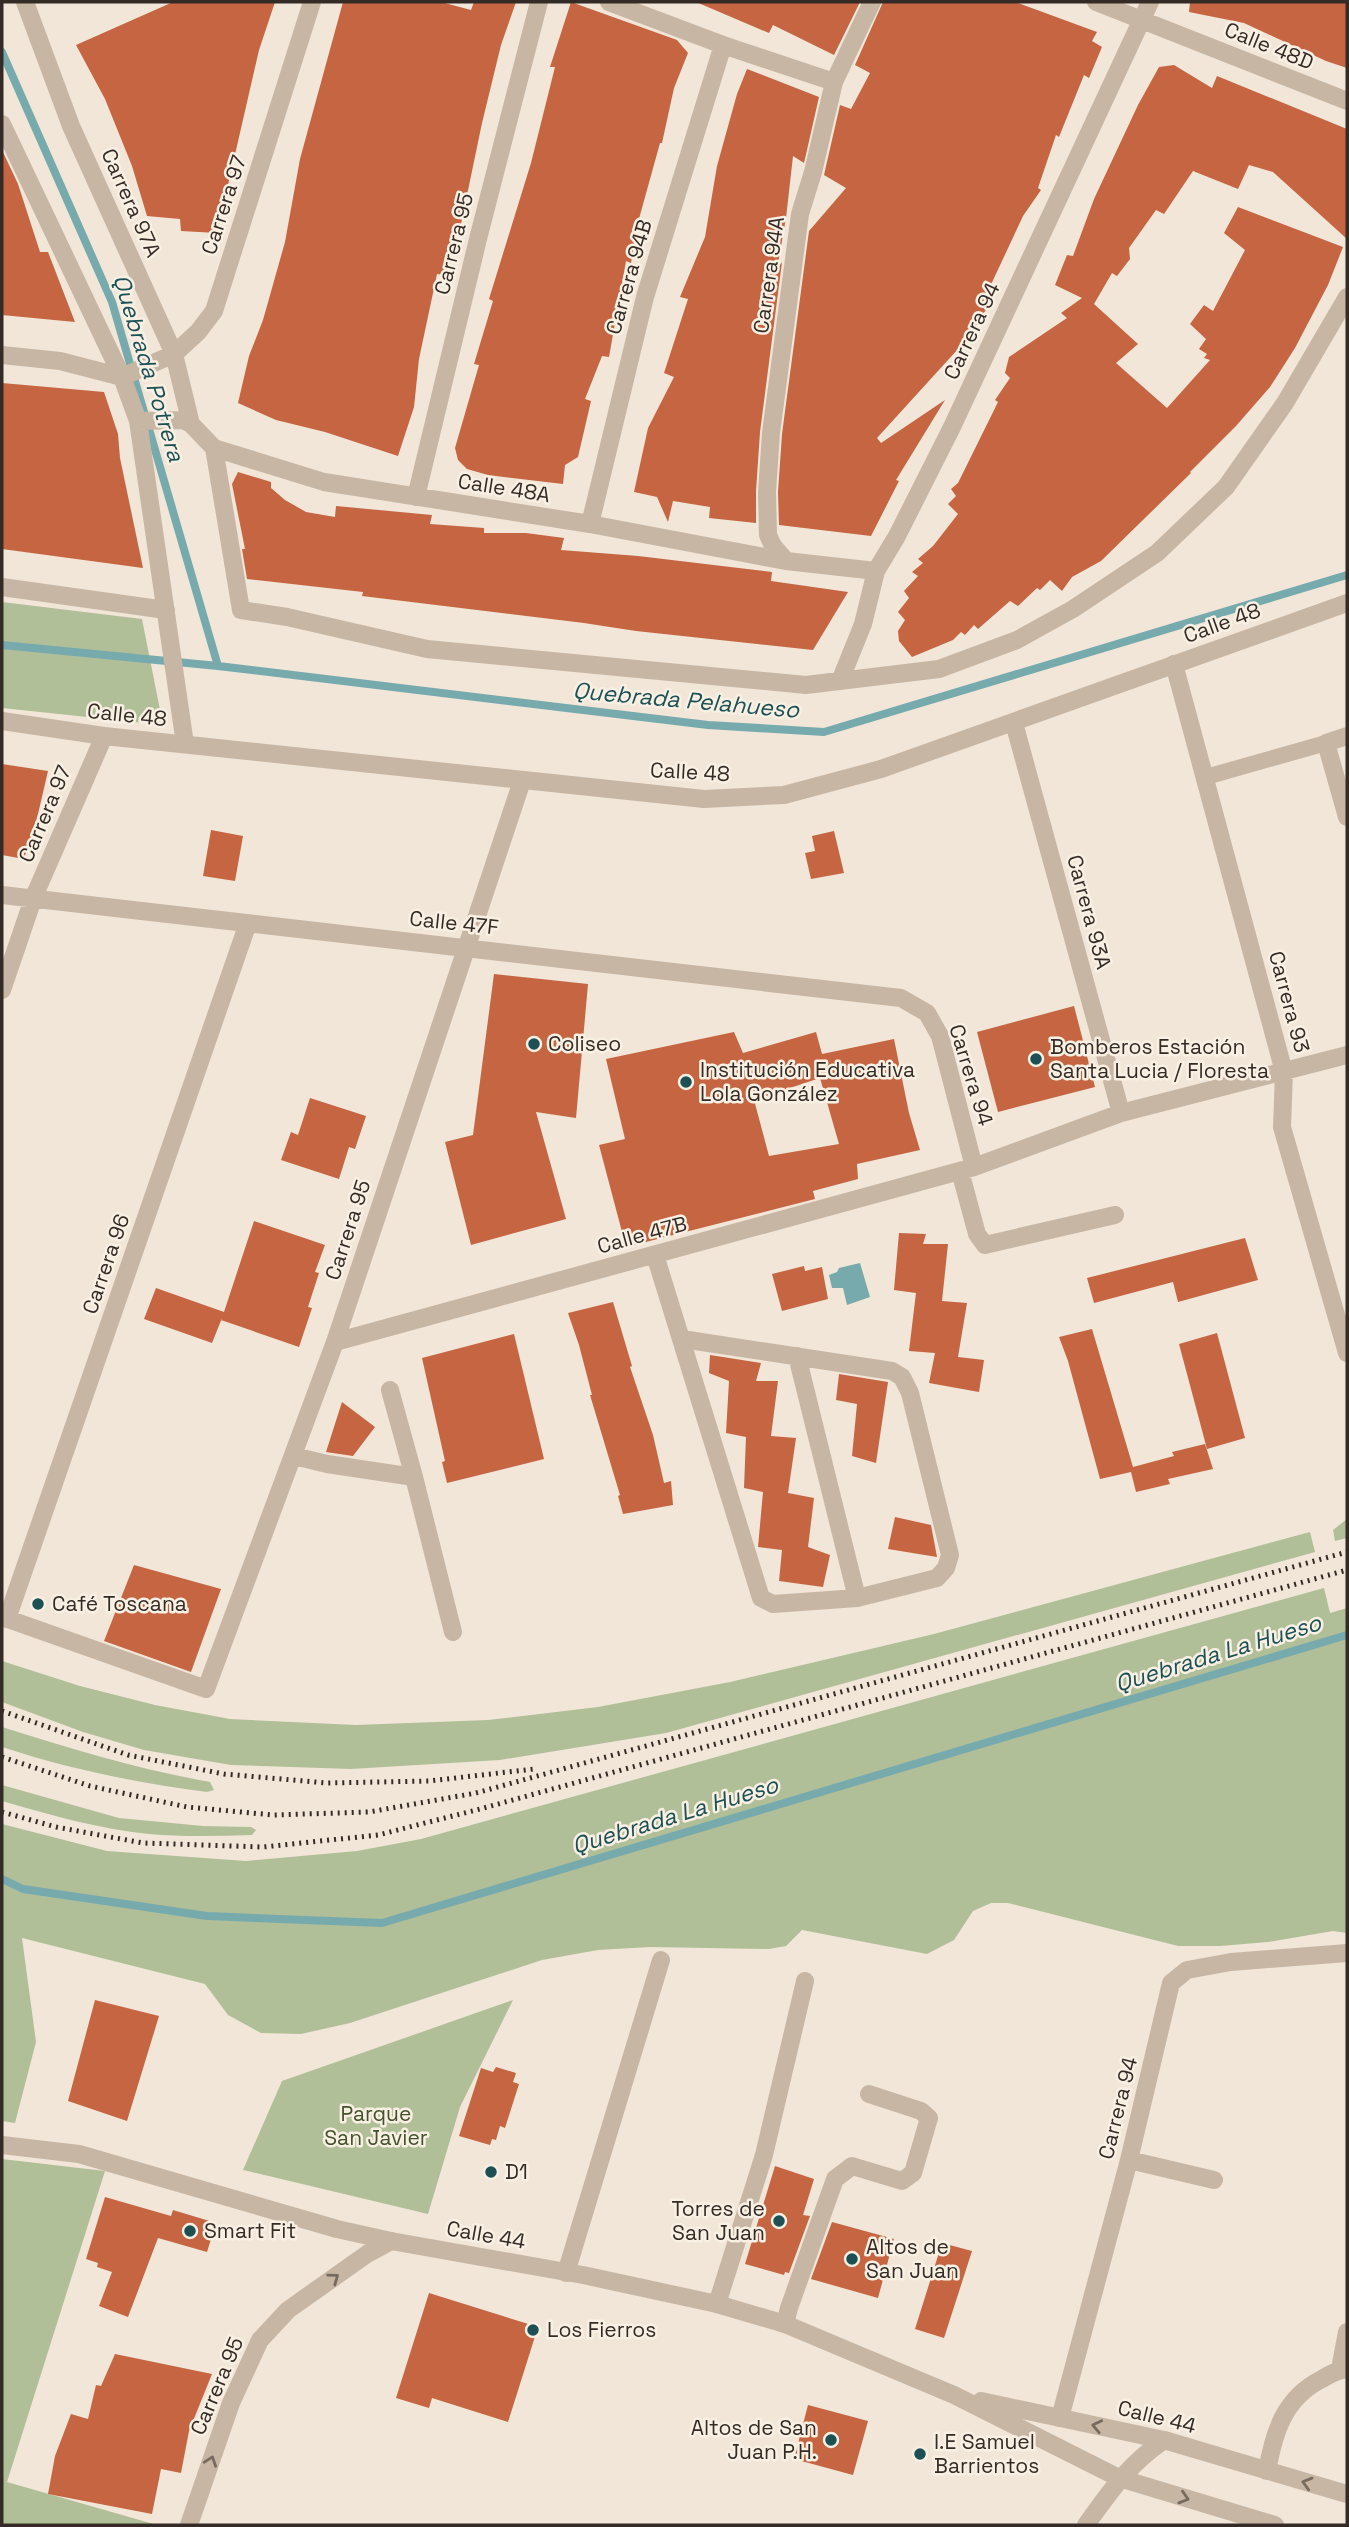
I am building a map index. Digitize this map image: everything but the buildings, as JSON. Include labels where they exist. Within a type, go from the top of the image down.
[{"type":"street","name":"Carrera 97A","points":[[25,2],[71,125],[172,355],[187,422]]},
{"type":"street","name":"Carrera 97","points":[[124,376],[172,355],[198,332],[214,311],[312,2]]},
{"type":"street","name":"Carrera 95","points":[[416,498],[478,239],[539,2]]},
{"type":"street","points":[[609,2],[723,45],[834,82]]},
{"type":"street","name":"Carrera 94A","points":[[786,561],[773,547],[768,535],[771,433],[800,214],[813,172],[834,82],[872,2]]},
{"type":"street","name":"Calle 48D","points":[[1096,2],[1347,101]]},
{"type":"street","name":"Carrera 94","points":[[840,681],[863,624],[876,571],[953,427],[1150,2]]},
{"type":"street","name":"Carrera 94B","points":[[590,524],[645,297],[723,45]]},
{"type":"street","points":[[2,124],[124,376],[141,421],[168,636],[185,744]]},
{"type":"street","points":[[141,421],[187,422],[214,449],[241,611],[287,617],[427,649],[806,685],[939,669],[1017,640],[1073,609],[1157,553],[1226,487],[1284,403],[1347,297]]},
{"type":"street","points":[[2,355],[60,361],[124,376]]},
{"type":"street","name":"Calle 48A","points":[[214,449],[324,482],[590,524],[786,561],[876,571]]},
{"type":"street","points":[[2,587],[166,610]]},
{"type":"street","name":"Calle 48","points":[[2,721],[104,736],[704,799],[784,795],[881,769],[1347,603]]},
{"type":"street","name":"Carrera 93","points":[[1174,664],[1284,1072],[1282,1127],[1347,1353]]},
{"type":"street","name":"Carrera 93A","points":[[1014,723],[1121,1113]]},
{"type":"street","name":"Carrera 97","points":[[2,990],[33,899],[104,736]]},
{"type":"street","points":[[1206,777],[1347,736]]},
{"type":"street","points":[[1326,743],[1347,817]]},
{"type":"street","name":"Carrera 95","points":[[4,1618],[206,1689],[335,1342],[522,781]]},
{"type":"street","name":"Calle 47F","points":[[2,895],[901,998]]},
{"type":"street","name":"Carrera 96","points":[[4,1618],[248,923]]},
{"type":"street","name":"Carrera 94","points":[[901,998],[927,1013],[940,1036],[967,1169],[977,1234],[985,1245],[1115,1215]]},
{"type":"street","name":"Calle 47B","points":[[335,1342],[967,1169],[1121,1113],[1347,1055]]},
{"type":"street","points":[[655,1255],[761,1598],[773,1604],[857,1598],[937,1578],[946,1568],[950,1555],[910,1393],[902,1377],[892,1371],[682,1339]]},
{"type":"street","points":[[797,1356],[857,1598]]},
{"type":"street","points":[[390,1390],[453,1632]]},
{"type":"street","points":[[294,1455],[327,1464],[414,1477]]},
{"type":"street","name":"Carrera 94","points":[[1060,2418],[1129,2160],[1171,1983],[1188,1970],[1230,1962],[1347,1953]]},
{"type":"street","points":[[566,2273],[660,1960]]},
{"type":"street","points":[[717,2304],[764,2155],[805,1981]]},
{"type":"street","points":[[785,2324],[835,2179],[852,2166],[902,2181],[913,2173],[929,2118],[921,2111],[869,2094]]},
{"type":"street","name":"Calle 44","points":[[2,2146],[79,2154],[337,2229],[717,2304],[785,2324],[954,2395],[1119,2478],[1275,2525]]},
{"type":"street","points":[[1129,2160],[1214,2180]]},
{"type":"street","name":"Carrera 95","points":[[189,2525],[231,2403],[260,2340],[288,2310],[367,2254],[391,2241]]},
{"type":"street","points":[[1267,2471],[1277,2428],[1289,2406],[1312,2384],[1344,2369],[1347,2332]]},
{"type":"street","name":"Calle 44","points":[[954,2395],[1164,2440],[1347,2494]]},
{"type":"street","points":[[1086,2525],[1119,2478],[1164,2440]]},
{"type":"green space","points":[[2,602],[142,619],[163,725],[2,708]]},
{"type":"green space","points":[[1347,1519],[1347,1538],[1335,1541],[1333,1530]]},
{"type":"green space","points":[[1310,1532],[1315,1552],[666,1733],[500,1760],[351,1769],[231,1765],[144,1750],[83,1732],[2,1702],[2,1661],[80,1686],[155,1705],[230,1719],[356,1725],[488,1720],[598,1707],[730,1682],[934,1634]]},
{"type":"green space","points":[[1324,1588],[1330,1613],[1347,1608],[1347,1933],[1333,1931],[1268,1942],[1220,1946],[1178,1946],[1008,1903],[991,1903],[973,1911],[954,1940],[927,1954],[802,1930],[786,1946],[769,1949],[650,1947],[598,1950],[542,1960],[350,2023],[301,2034],[261,2033],[228,2015],[205,1984],[22,1938],[36,2042],[15,2123],[2,2121],[2,1824],[107,1851],[246,1861],[357,1851],[421,1839]]},
{"type":"green space","points":[[2,1727],[131,1765],[210,1782],[214,1790],[207,1792],[129,1780],[27,1755],[2,1747]]},
{"type":"green space","points":[[2,1785],[119,1818],[203,1826],[251,1827],[256,1830],[252,1835],[188,1836],[112,1829],[2,1801]]},
{"type":"green space","name":"Parque San Javier","points":[[513,2000],[460,2107],[428,2214],[243,2170],[282,2081]]},
{"type":"green space","points":[[2,2159],[105,2171],[7,2482],[157,2525],[2,2525]]},
{"type":"water","points":[[860,1263],[870,1297],[847,1305],[843,1288],[832,1288],[829,1275],[837,1272],[839,1268]]},
{"type":"waterway","name":"Quebrada Potrera","points":[[2,52],[112,302],[218,666]]},
{"type":"waterway","name":"Quebrada Pelahueso","points":[[2,645],[218,666],[708,725],[824,732],[1347,575]]},
{"type":"waterway","name":"Quebrada La Hueso","points":[[2,1879],[23,1889],[207,1916],[382,1923],[1347,1635]]},
{"type":"railway","points":[[2,1757],[90,1786],[187,1807],[273,1815],[369,1812],[476,1793],[1347,1552]]},
{"type":"railway","points":[[2,1812],[56,1827],[143,1843],[263,1847],[378,1835],[1347,1570]]},
{"type":"railway","points":[[2,1711],[128,1755],[224,1774],[327,1783],[429,1781],[534,1769]]},
{"type":"place","name":"Coliseo","points":[[534,1044]]},
{"type":"place","name":"Bomberos Estación Santa Lucia / Floresta","points":[[1036,1059]]},
{"type":"place","name":"Institución Educativa Lola González","points":[[686,1082]]},
{"type":"place","name":"Café Toscana","points":[[38,1604]]},
{"type":"place","name":"D1","points":[[491,2172]]},
{"type":"place","name":"Torres de San Juan","points":[[779,2221]]},
{"type":"place","name":"Smart Fit","points":[[190,2231]]},
{"type":"place","name":"Altos de San Juan","points":[[852,2259]]},
{"type":"place","name":"Los Fierros","points":[[533,2330]]},
{"type":"place","name":"Altos de San Juan P.H.","points":[[831,2440]]},
{"type":"place","name":"I.E Samuel Barrientos","points":[[920,2454]]}]
